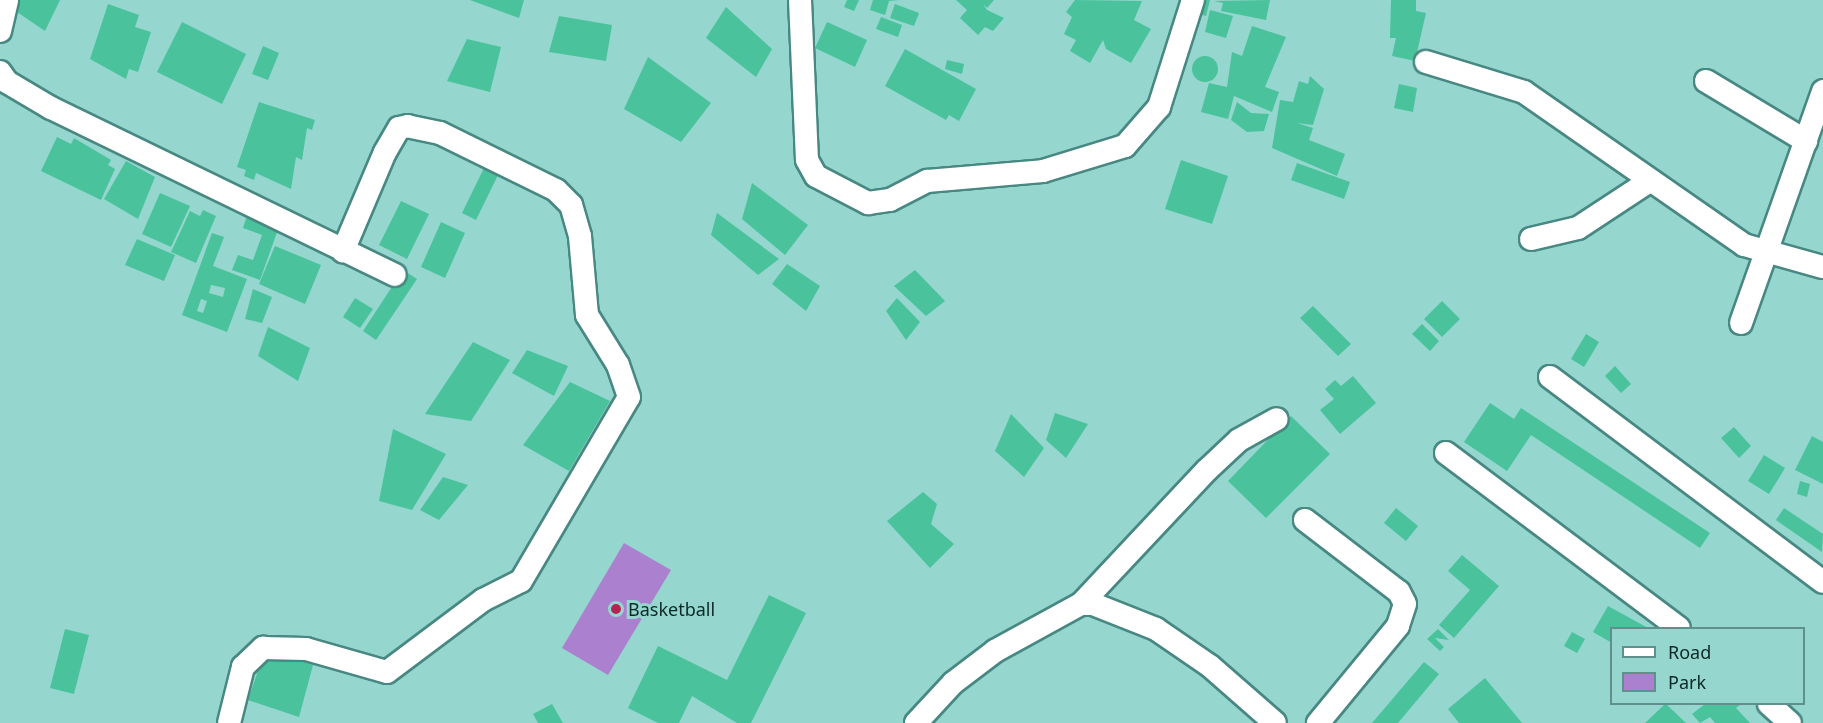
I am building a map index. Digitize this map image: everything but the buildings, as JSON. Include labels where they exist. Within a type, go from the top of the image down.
[{"type":"street","points":[[0,31],[7,0]]},
{"type":"street","points":[[800,0],[807,160],[816,176],[868,203],[890,200],[927,181],[1043,171],[1125,146],[1160,107],[1193,0]]},
{"type":"street","points":[[1426,62],[1532,96],[1648,182],[1762,254],[1823,267]]},
{"type":"street","points":[[0,72],[7,82],[51,108],[395,275]]},
{"type":"street","points":[[1706,81],[1806,141]]},
{"type":"street","points":[[1741,323],[1762,254],[1823,91]]},
{"type":"street","points":[[229,723],[243,667],[263,648],[306,649],[387,672],[483,600],[521,581],[629,397],[618,365],[587,315],[580,236],[571,205],[556,190],[440,133],[408,126],[399,128],[385,152],[343,251]]},
{"type":"street","points":[[1531,239],[1578,228],[1648,182]]},
{"type":"street","points":[[1550,377],[1823,582]]},
{"type":"street","points":[[916,723],[974,666],[1081,604],[1215,463],[1245,436],[1277,419]]},
{"type":"street","points":[[1446,453],[1678,627]]},
{"type":"street","points":[[1305,520],[1399,592],[1405,604],[1398,626],[1318,723]]},
{"type":"street","points":[[1081,604],[1111,608],[1156,629],[1210,666],[1275,723]]},
{"type":"street","points":[[1770,705],[1790,723]]},
{"type":"green space","name":"Basketball","points":[[624,543],[671,570],[608,675],[562,648]]},
{"type":"place","name":"Basketball","points":[[616,609]]}]
